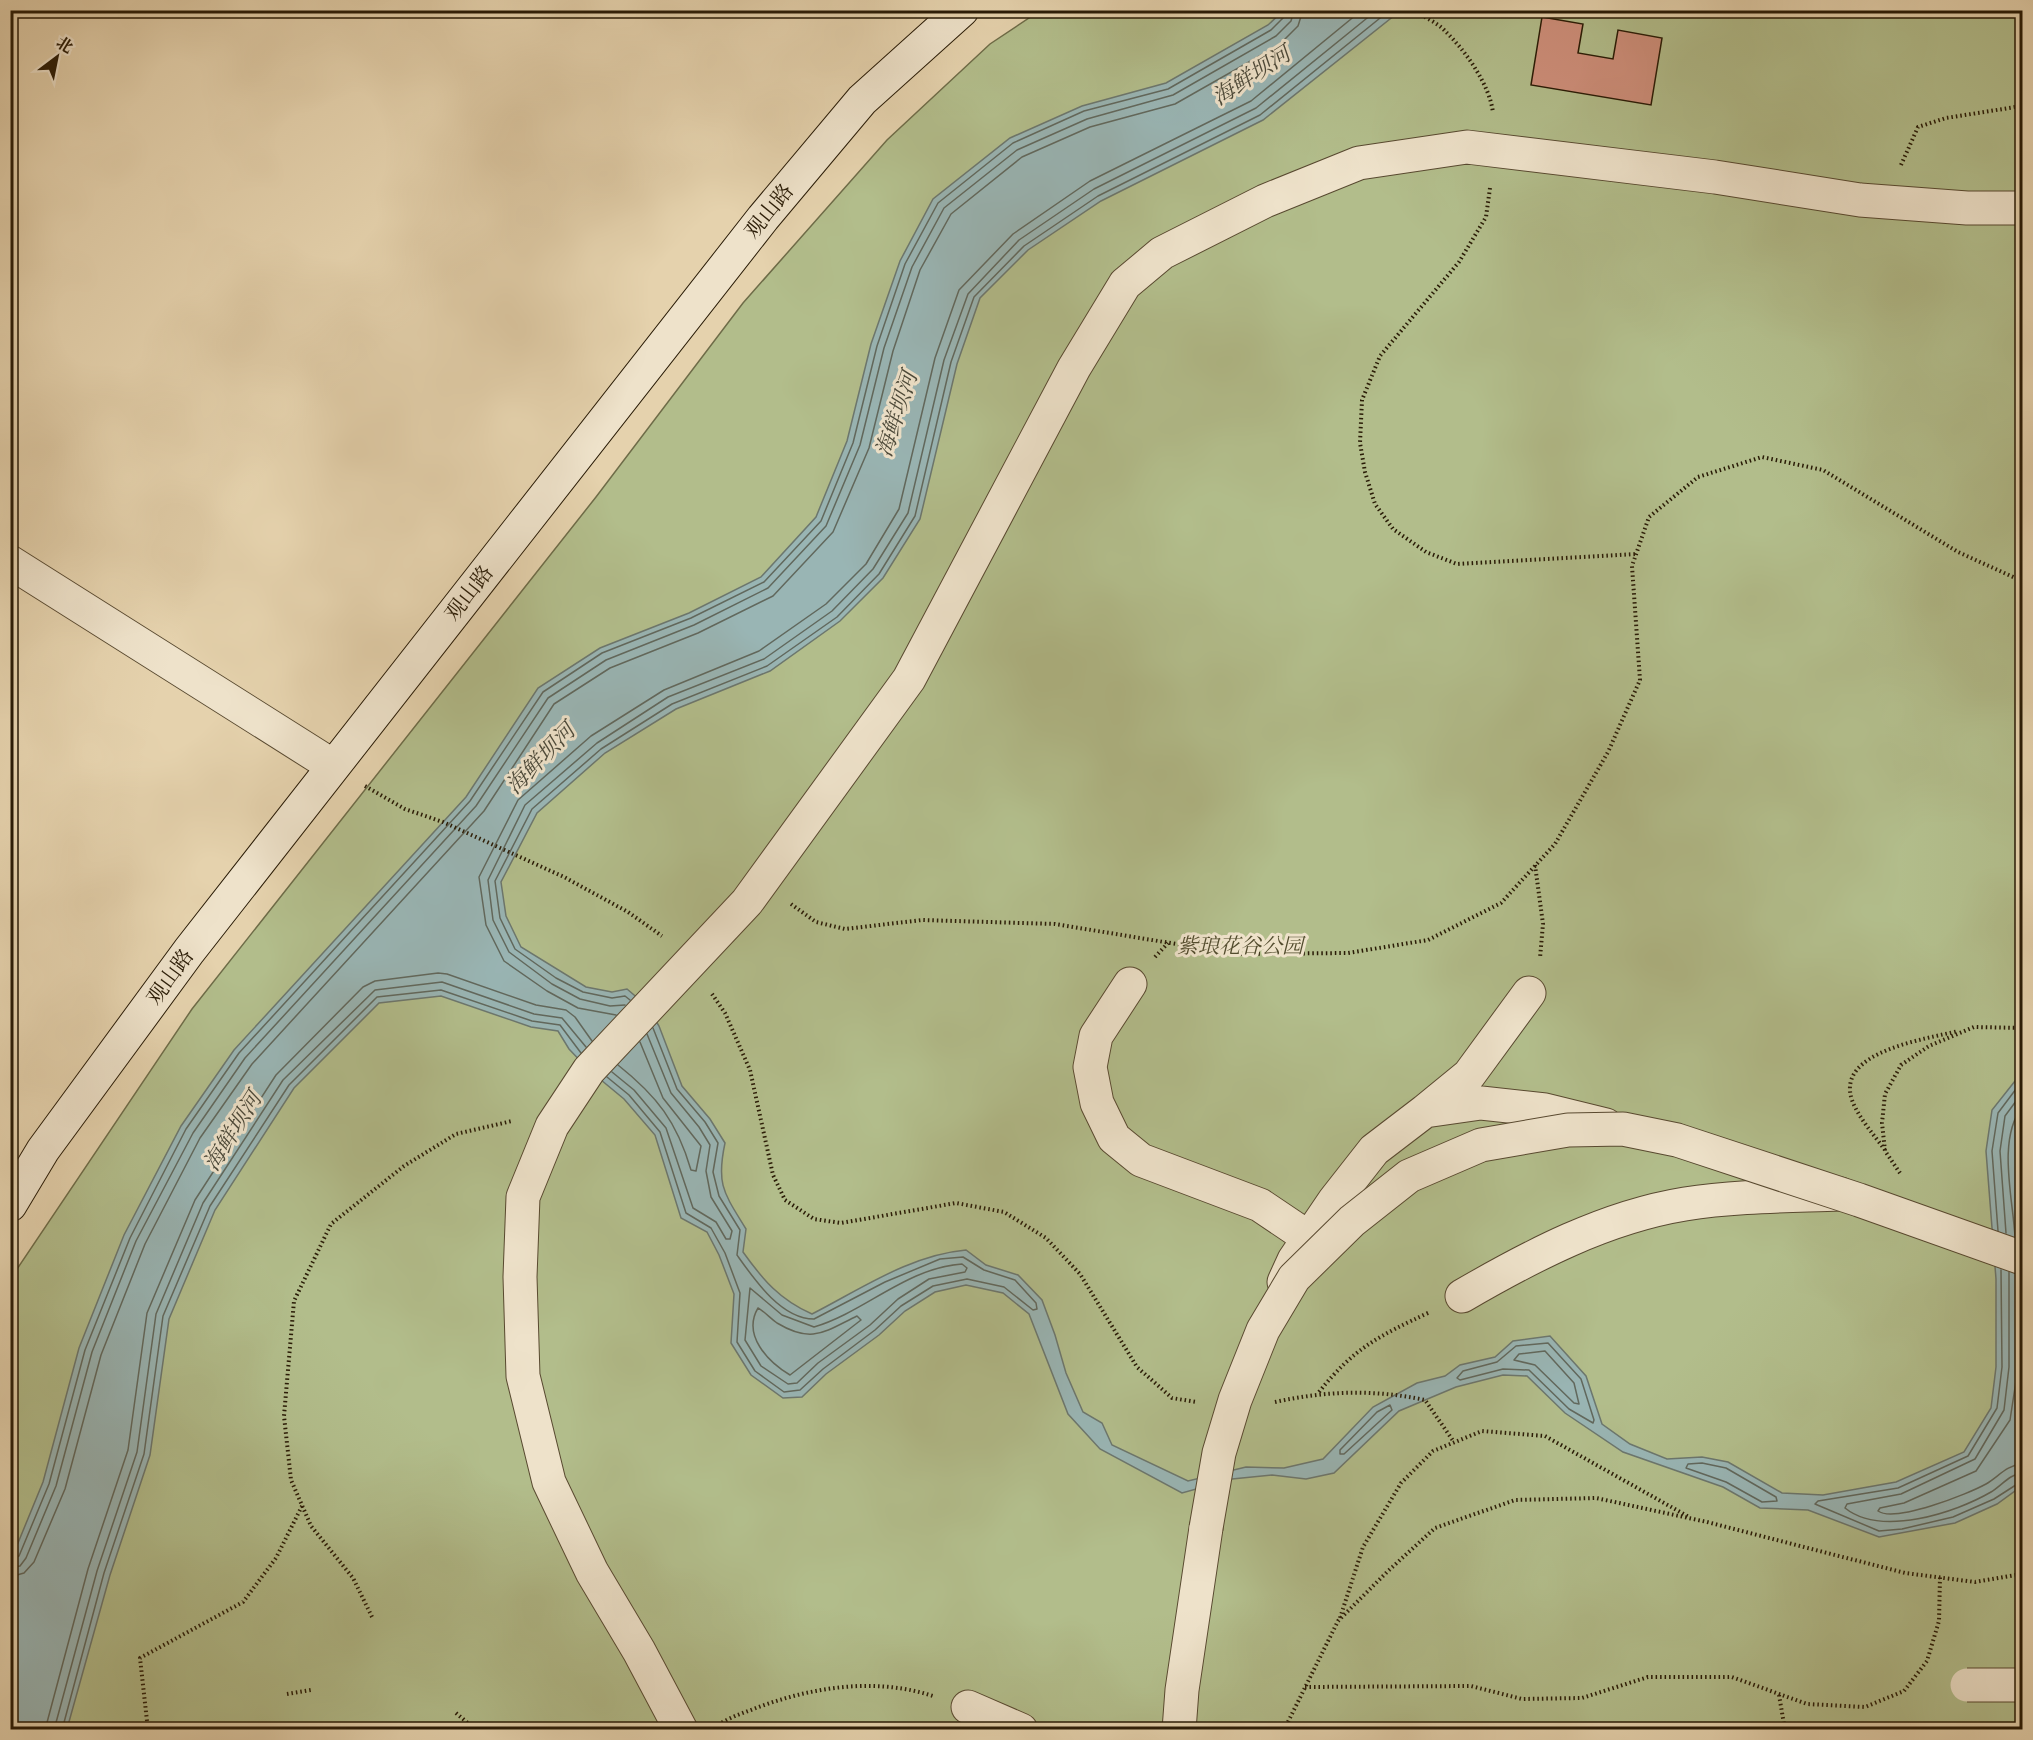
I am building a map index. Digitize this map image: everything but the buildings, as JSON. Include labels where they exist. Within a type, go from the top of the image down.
[{"type":"street","name":"观山路","points":[[10,1205],[43,1150],[182,960],[763,218],[862,100],[962,10]]},
{"type":"street","points":[[681,1730],[639,1650],[592,1572],[549,1482],[523,1376],[520,1277],[523,1197],[552,1126],[589,1070],[747,902],[909,679],[1074,368],[1125,284],[1162,253],[1265,201],[1359,163],[1467,147],[1715,177],[1886,202],[1967,208],[2022,208]]},
{"type":"street","points":[[10,562],[333,766]]},
{"type":"street","points":[[1130,984],[1096,1036],[1090,1067],[1097,1103],[1114,1138],[1141,1160],[1260,1205],[1309,1238]]},
{"type":"street","points":[[1179,1730],[1193,1616],[1219,1453],[1235,1400],[1294,1260],[1334,1201],[1374,1150],[1469,1075],[1529,993]]},
{"type":"street","points":[[1425,1111],[1481,1103],[1545,1110],[1677,1140],[1843,1194],[2022,1258]]},
{"type":"street","points":[[1263,1330],[1294,1278],[1352,1221],[1409,1176],[1481,1144],[1568,1131],[1623,1129]]},
{"type":"street","points":[[1462,1296],[1517,1264],[1596,1228],[1684,1204],[1843,1194]]},
{"type":"street","points":[[1967,1685],[2022,1684]]},
{"type":"street","points":[[968,1707],[1021,1730]]},
{"type":"path","points":[[1413,10],[1444,30],[1470,62],[1491,102],[1497,151],[1486,217],[1459,262],[1380,356],[1362,400],[1360,443],[1365,472],[1375,504],[1394,529],[1425,552],[1457,564],[1636,554]]},
{"type":"path","points":[[1886,202],[1918,127],[1946,118],[2022,106]]},
{"type":"path","points":[[763,880],[816,922],[845,929],[922,920],[1055,924],[1237,954],[1348,953],[1428,940],[1501,903],[1554,844],[1608,752],[1640,680],[1632,566],[1649,517],[1698,477],[1762,457],[1823,470],[1958,552],[2022,581]]},
{"type":"path","points":[[333,766],[405,809],[443,822],[516,853],[628,912],[676,946],[726,1013],[750,1070],[773,1175],[785,1200],[814,1220],[841,1223],[957,1203],[1004,1212],[1046,1238],[1080,1274],[1137,1367],[1172,1398],[1202,1404]]},
{"type":"path","points":[[1529,993],[1540,964],[1543,924],[1535,865]]},
{"type":"path","points":[[1885,1151],[1882,1123],[1885,1095],[1901,1065],[1929,1046],[1974,1027]]},
{"type":"path","points":[[1903,1178],[1852,1100],[1850,1086],[1860,1064],[1882,1051],[1974,1027],[2022,1028]]},
{"type":"path","points":[[372,1617],[353,1578],[311,1526],[291,1480],[284,1416],[294,1301],[331,1224],[404,1166],[456,1134],[513,1121],[552,1126]]},
{"type":"path","points":[[1318,1392],[1340,1366],[1372,1340],[1462,1296]]},
{"type":"path","points":[[1270,1403],[1318,1392],[1397,1394],[1425,1400],[1454,1442]]},
{"type":"path","points":[[1284,1730],[1338,1621],[1363,1547],[1401,1483],[1433,1451],[1482,1431],[1545,1436],[1693,1520]]},
{"type":"path","points":[[1338,1621],[1388,1570],[1435,1528],[1515,1500],[1596,1498],[1905,1573],[1975,1582],[2022,1574]]},
{"type":"path","points":[[148,1730],[140,1658],[243,1602],[276,1558],[302,1505]]},
{"type":"path","points":[[1305,1687],[1471,1686],[1522,1698],[1582,1698],[1648,1677],[1732,1677],[1807,1704],[1865,1707],[1904,1691],[1927,1661],[1940,1621],[1940,1577]]},
{"type":"path","points":[[711,1730],[725,1720],[793,1694],[858,1685],[912,1689],[968,1707]]},
{"type":"path","points":[[287,1694],[310,1690]]},
{"type":"path","points":[[1779,1694],[1785,1730]]},
{"type":"path","points":[[456,1713],[476,1730]]},
{"type":"green space","name":"紫琅花谷公园","points":[[1041,10],[2022,11],[2022,1729],[11,1730],[11,1278],[192,1009],[596,497],[743,303],[887,140],[990,44]]},
{"type":"water","name":"海鲜坝河","points":[[1283,11],[1400,11],[1263,120],[1101,201],[1028,250],[980,298],[957,364],[920,519],[883,578],[840,621],[770,671],[676,709],[605,753],[537,813],[501,882],[506,916],[521,947],[586,987],[612,992],[627,989],[647,1006],[659,1026],[682,1086],[710,1119],[725,1143],[721,1169],[722,1179],[727,1197],[746,1229],[743,1252],[781,1296],[812,1314],[886,1274],[945,1253],[966,1250],[986,1265],[1018,1275],[1042,1300],[1066,1373],[1083,1412],[1102,1423],[1112,1445],[1188,1481],[1246,1467],[1284,1468],[1323,1459],[1373,1407],[1417,1383],[1445,1376],[1460,1365],[1495,1357],[1513,1341],[1550,1336],[1586,1376],[1602,1424],[1630,1444],[1667,1459],[1702,1457],[1728,1462],[1782,1493],[1823,1495],[1896,1482],[1964,1452],[1991,1408],[1996,1367],[1996,1279],[1986,1151],[1992,1110],[2022,1075],[2022,1474],[2019,1488],[1997,1504],[1955,1523],[1879,1537],[1808,1510],[1760,1508],[1723,1487],[1623,1452],[1565,1413],[1527,1376],[1503,1375],[1456,1387],[1399,1411],[1334,1473],[1306,1479],[1272,1475],[1232,1479],[1182,1493],[1100,1449],[1068,1414],[1029,1314],[1003,1293],[966,1285],[935,1292],[905,1311],[879,1335],[826,1374],[802,1397],[783,1398],[751,1375],[731,1343],[734,1294],[719,1255],[707,1232],[681,1218],[655,1135],[624,1099],[589,1070],[569,1049],[558,1031],[531,1027],[441,996],[379,1003],[294,1088],[215,1210],[169,1319],[150,1455],[110,1575],[67,1729],[11,1730],[11,1560],[43,1482],[79,1348],[124,1235],[181,1126],[234,1050],[466,797],[538,688],[600,648],[689,613],[761,577],[816,517],[847,441],[871,344],[900,261],[933,199],[1010,138],[1082,106],[1166,83],[1268,25]]}]
